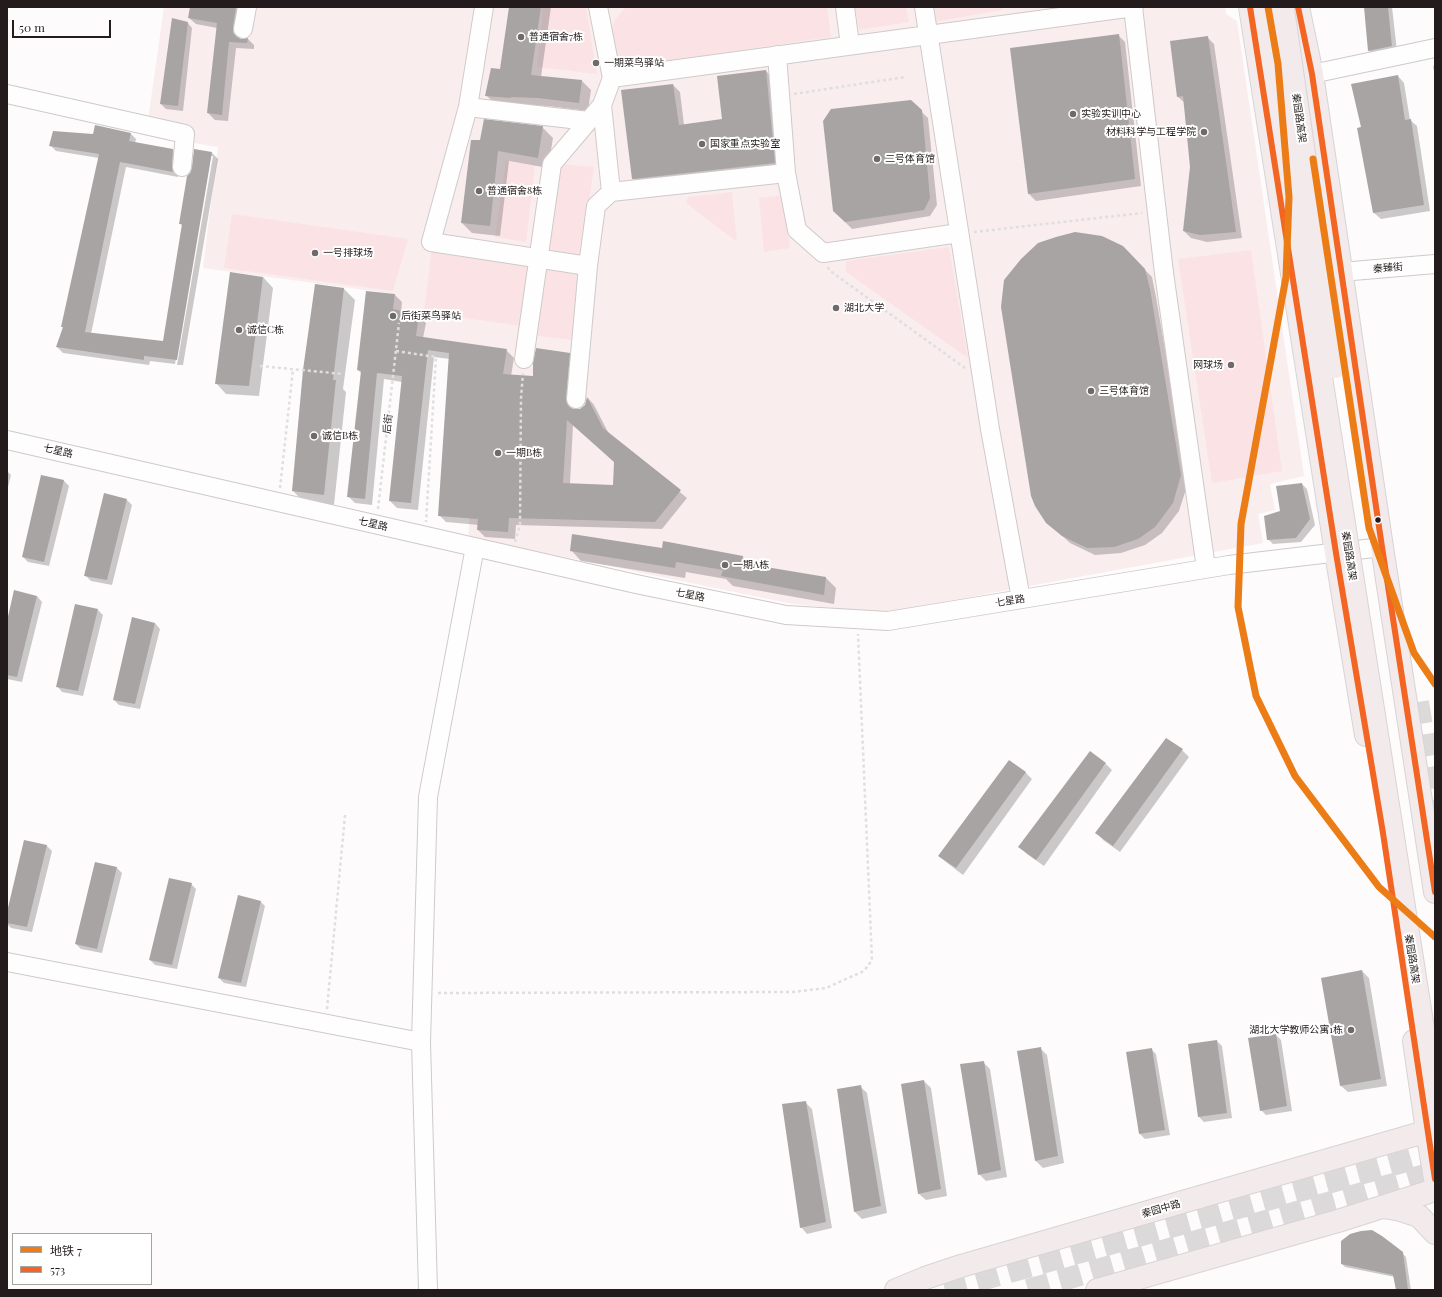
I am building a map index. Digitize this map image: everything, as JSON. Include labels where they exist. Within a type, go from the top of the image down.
[{"type":"main road","points":[[1274,8],[1312,74],[1435,892]]},
{"type":"main road","points":[[1274,8],[1336,552],[1383,833],[1417,1060],[1431,1130],[1435,1179]]},
{"type":"main road","name":"秦园路高架","points":[[1274,8],[1356,511],[1435,1013]]},
{"type":"main road","name":"秦园路高架","points":[[1274,8],[1435,1105]]},
{"type":"main road","points":[[1397,640],[1414,684],[1418,702]]},
{"type":"main road","points":[[1382,1146],[1402,1132],[1410,1121],[1415,1108],[1417,1060]]},
{"type":"main road","name":"秦园中路","points":[[896,1290],[925,1278],[961,1266],[1382,1146],[1431,1130]]},
{"type":"main road","points":[[1097,1290],[1384,1207],[1435,1190]]},
{"type":"main road","points":[[1384,1207],[1401,1210],[1419,1216],[1435,1233]]},
{"type":"street","points":[[243,29],[247,7]]},
{"type":"street","points":[[484,7],[468,107],[431,242],[588,266]]},
{"type":"street","points":[[524,359],[552,164],[602,105],[612,78],[598,7]]},
{"type":"street","points":[[845,7],[850,45]]},
{"type":"street","points":[[924,7],[990,430],[1021,599]]},
{"type":"street","points":[[612,78],[929,34],[1011,15],[1133,7],[1164,273],[1206,568]]},
{"type":"street","points":[[1312,74],[1435,48]]},
{"type":"street","points":[[777,55],[786,173],[797,230],[823,253],[959,233]]},
{"type":"street","points":[[7,94],[185,134],[182,167]]},
{"type":"street","points":[[602,105],[611,192]]},
{"type":"street","points":[[468,107],[588,121]]},
{"type":"street","points":[[576,399],[588,266],[596,206],[611,192],[786,173]]},
{"type":"street","name":"秦臻街","points":[[1341,272],[1435,264]]},
{"type":"street","name":"七星路","points":[[7,440],[636,584],[786,615],[888,621],[1229,564],[1382,547]]},
{"type":"street","points":[[428,1290],[421,1042],[428,797],[475,547]]},
{"type":"street","points":[[7,962],[421,1042]]},
{"type":"path","points":[[780,96],[905,77]]},
{"type":"path","points":[[959,233],[1156,211]]},
{"type":"path","points":[[823,253],[829,270],[982,380]]},
{"type":"path","name":"后街","points":[[377,524],[399,323]]},
{"type":"path","points":[[396,351],[436,358],[425,536]]},
{"type":"path","points":[[511,555],[520,525],[521,398],[524,359]]},
{"type":"path","points":[[260,366],[343,374]]},
{"type":"path","points":[[279,502],[293,369]]},
{"type":"path","points":[[423,993],[793,992],[826,988],[864,971],[872,960],[858,619]]},
{"type":"path","points":[[326,1023],[344,815]]},
{"type":"shaded area","name":"湖北大学","points":[[164,7],[1225,7],[1226,14],[1237,21],[1304,476],[1270,484],[1275,510],[1258,514],[1263,543],[883,613],[793,604],[468,537],[482,358],[414,348],[392,322],[395,294],[203,268],[218,147],[146,135]]},
{"type":"shaded area","points":[[543,7],[586,7],[597,74],[537,67]]},
{"type":"shaded area","points":[[626,7],[827,7],[831,37],[629,66],[620,62],[614,57],[610,33],[615,20]]},
{"type":"shaded area","points":[[855,7],[906,7],[909,22],[859,30]]},
{"type":"shaded area","points":[[931,7],[1002,7],[1002,10],[933,22]]},
{"type":"shaded area","points":[[506,161],[535,166],[526,242],[495,237]]},
{"type":"shaded area","points":[[561,164],[594,167],[581,256],[546,250]]},
{"type":"shaded area","points":[[732,192],[737,242],[686,203],[688,197]]},
{"type":"shaded area","points":[[783,195],[790,248],[764,252],[759,198]]},
{"type":"shaded area","name":"一号排球场","points":[[232,214],[408,239],[393,291],[224,268]]},
{"type":"shaded area","points":[[949,247],[968,358],[846,272],[846,261]]},
{"type":"shaded area","points":[[432,248],[529,263],[520,326],[424,312]]},
{"type":"shaded area","name":"网球场","points":[[1251,250],[1282,471],[1212,483],[1178,259]]},
{"type":"shaded area","points":[[546,266],[582,270],[574,340],[537,336]]},
{"type":"building","points":[[190,7],[236,7],[233,33],[241,39],[248,38],[247,43],[229,42],[222,115],[207,113],[217,23],[188,18]]},
{"type":"building","name":"普通宿舍7栋","points":[[509,7],[541,7],[531,75],[582,80],[579,103],[538,98],[485,96],[491,68],[500,69]]},
{"type":"building","points":[[1364,7],[1388,7],[1392,46],[1368,51]]},
{"type":"building","points":[[172,18],[188,22],[178,106],[160,104]]},
{"type":"building","name":"实验实训中心","points":[[1119,34],[1135,179],[1028,194],[1010,48]]},
{"type":"building","name":"材料科学与工程学院","points":[[1208,36],[1236,232],[1200,235],[1183,231],[1190,167],[1183,96],[1177,97],[1170,41]]},
{"type":"building","name":"国家重点实验室","points":[[766,70],[775,163],[632,179],[621,90],[673,84],[679,125],[722,119],[717,76]]},
{"type":"building","points":[[1398,75],[1405,120],[1411,119],[1424,205],[1373,213],[1357,128],[1361,127],[1351,84]]},
{"type":"building","name":"二号体育馆","points":[[911,100],[922,110],[930,198],[924,210],[845,222],[833,211],[823,121],[831,109]]},
{"type":"building","name":"普通宿舍8栋","points":[[484,119],[543,126],[538,158],[498,151],[490,226],[461,223],[471,140],[480,140]]},
{"type":"building","points":[[95,125],[131,133],[129,141],[173,149],[173,172],[120,162],[85,332],[163,341],[182,224],[179,224],[187,176],[192,168],[194,149],[212,152],[177,360],[144,356],[144,360],[56,347],[63,327],[61,327],[99,154],[49,146],[53,131],[93,134]]},
{"type":"building","name":"三号体育馆","points":[[1075,232],[1102,236],[1123,246],[1145,269],[1150,289],[1181,475],[1173,503],[1155,527],[1138,539],[1114,547],[1087,548],[1062,536],[1046,523],[1035,506],[1031,496],[1001,307],[1004,280],[1021,259],[1038,243]]},
{"type":"building","name":"诚信C栋","points":[[230,272],[263,277],[249,386],[215,384]]},
{"type":"building","points":[[315,284],[344,288],[333,380],[336,380],[324,495],[292,491],[303,370]]},
{"type":"building","points":[[366,291],[395,294],[393,309],[419,315],[416,336],[507,349],[503,374],[533,376],[533,363],[536,348],[570,353],[566,398],[567,404],[570,408],[580,409],[585,405],[587,397],[603,428],[681,490],[655,522],[509,518],[508,532],[477,530],[478,519],[438,516],[449,353],[428,350],[411,503],[389,501],[402,376],[377,373],[365,499],[347,497],[361,371],[357,370]],"holes":[[[567,420],[614,462],[613,485],[563,483]]]},
{"type":"building","points":[[41,475],[64,480],[44,562],[22,557]]},
{"type":"building","points":[[1302,483],[1310,519],[1296,538],[1267,540],[1264,516],[1280,511],[1276,486]]},
{"type":"building","points":[[104,493],[127,499],[107,580],[84,576]]},
{"type":"building","name":"一期A栋","points":[[572,534],[662,548],[663,541],[743,556],[742,563],[826,577],[824,595],[721,576],[723,570],[676,562],[675,568],[570,551]]},
{"type":"building","points":[[14,590],[37,596],[17,677],[7,675],[7,621]]},
{"type":"building","points":[[75,604],[98,609],[78,691],[56,687]]},
{"type":"building","points":[[132,617],[155,623],[135,704],[113,700]]},
{"type":"building","points":[[1166,738],[1183,749],[1113,846],[1095,833]]},
{"type":"building","points":[[1090,751],[1106,763],[1036,860],[1018,847]]},
{"type":"building","points":[[1009,760],[1026,772],[956,868],[938,856]]},
{"type":"building","points":[[24,840],[47,845],[27,927],[7,923],[7,912]]},
{"type":"building","points":[[95,862],[117,867],[97,949],[75,944]]},
{"type":"building","points":[[169,878],[192,883],[172,965],[149,960]]},
{"type":"building","points":[[238,895],[261,901],[241,983],[218,978]]},
{"type":"building","name":"湖北大学教师公寓1栋","points":[[1362,970],[1381,1079],[1340,1086],[1321,978]]},
{"type":"building","points":[[1276,1034],[1287,1106],[1260,1111],[1248,1038]]},
{"type":"building","points":[[1217,1040],[1227,1113],[1198,1117],[1188,1044]]},
{"type":"building","points":[[1041,1047],[1058,1156],[1035,1161],[1017,1051]]},
{"type":"building","points":[[1152,1048],[1165,1130],[1139,1134],[1126,1052]]},
{"type":"building","points":[[984,1061],[1001,1170],[978,1175],[960,1064]]},
{"type":"building","points":[[924,1080],[941,1189],[918,1194],[901,1084]]},
{"type":"building","points":[[861,1085],[881,1206],[854,1212],[837,1089]]},
{"type":"building","points":[[806,1101],[826,1222],[800,1228],[782,1104]]},
{"type":"building","points":[[1372,1230],[1403,1252],[1408,1290],[1396,1290],[1393,1275],[1341,1264],[1341,1241],[1350,1234]]},
{"type":"tunnel","points":[[1418,702],[1435,806]]},
{"type":"tunnel","points":[[945,1290],[1435,1153]]},
{"type":"tunnel","points":[[1028,1290],[1435,1172]]},
{"type":"metro line","name":"7","points":[[1268,7],[1278,64],[1289,197],[1286,277],[1241,524],[1238,607],[1256,696],[1295,776],[1379,887],[1435,937]]},
{"type":"metro line","name":"7","points":[[1313,159],[1369,528],[1414,653],[1435,684]]},
{"type":"transit line","name":"573","points":[[1250,7],[1336,553],[1383,833],[1435,1179]]},
{"type":"transit line","name":"573","points":[[1298,7],[1312,74],[1435,892]]},
{"type":"place","name":"普通宿舍7栋","points":[[521,37]]},
{"type":"place","name":"一期菜鸟驿站","points":[[596,63]]},
{"type":"place","name":"实验实训中心","points":[[1073,114]]},
{"type":"place","name":"材料科学与工程学院","points":[[1204,132]]},
{"type":"place","name":"国家重点实验室","points":[[702,144]]},
{"type":"place","name":"二号体育馆","points":[[877,159]]},
{"type":"place","name":"普通宿舍8栋","points":[[479,191]]},
{"type":"place","name":"一号排球场","points":[[315,253]]},
{"type":"place","name":"湖北大学","points":[[836,308]]},
{"type":"place","name":"后街菜鸟驿站","points":[[393,316]]},
{"type":"place","name":"诚信C栋","points":[[239,330]]},
{"type":"place","name":"网球场","points":[[1231,365]]},
{"type":"place","name":"三号体育馆","points":[[1091,391]]},
{"type":"place","name":"诚信B栋","points":[[314,436]]},
{"type":"place","name":"一期B栋","points":[[498,453]]},
{"type":"place","name":"一期A栋","points":[[725,565]]},
{"type":"place","name":"湖北大学教师公寓1栋","points":[[1351,1030]]}]
